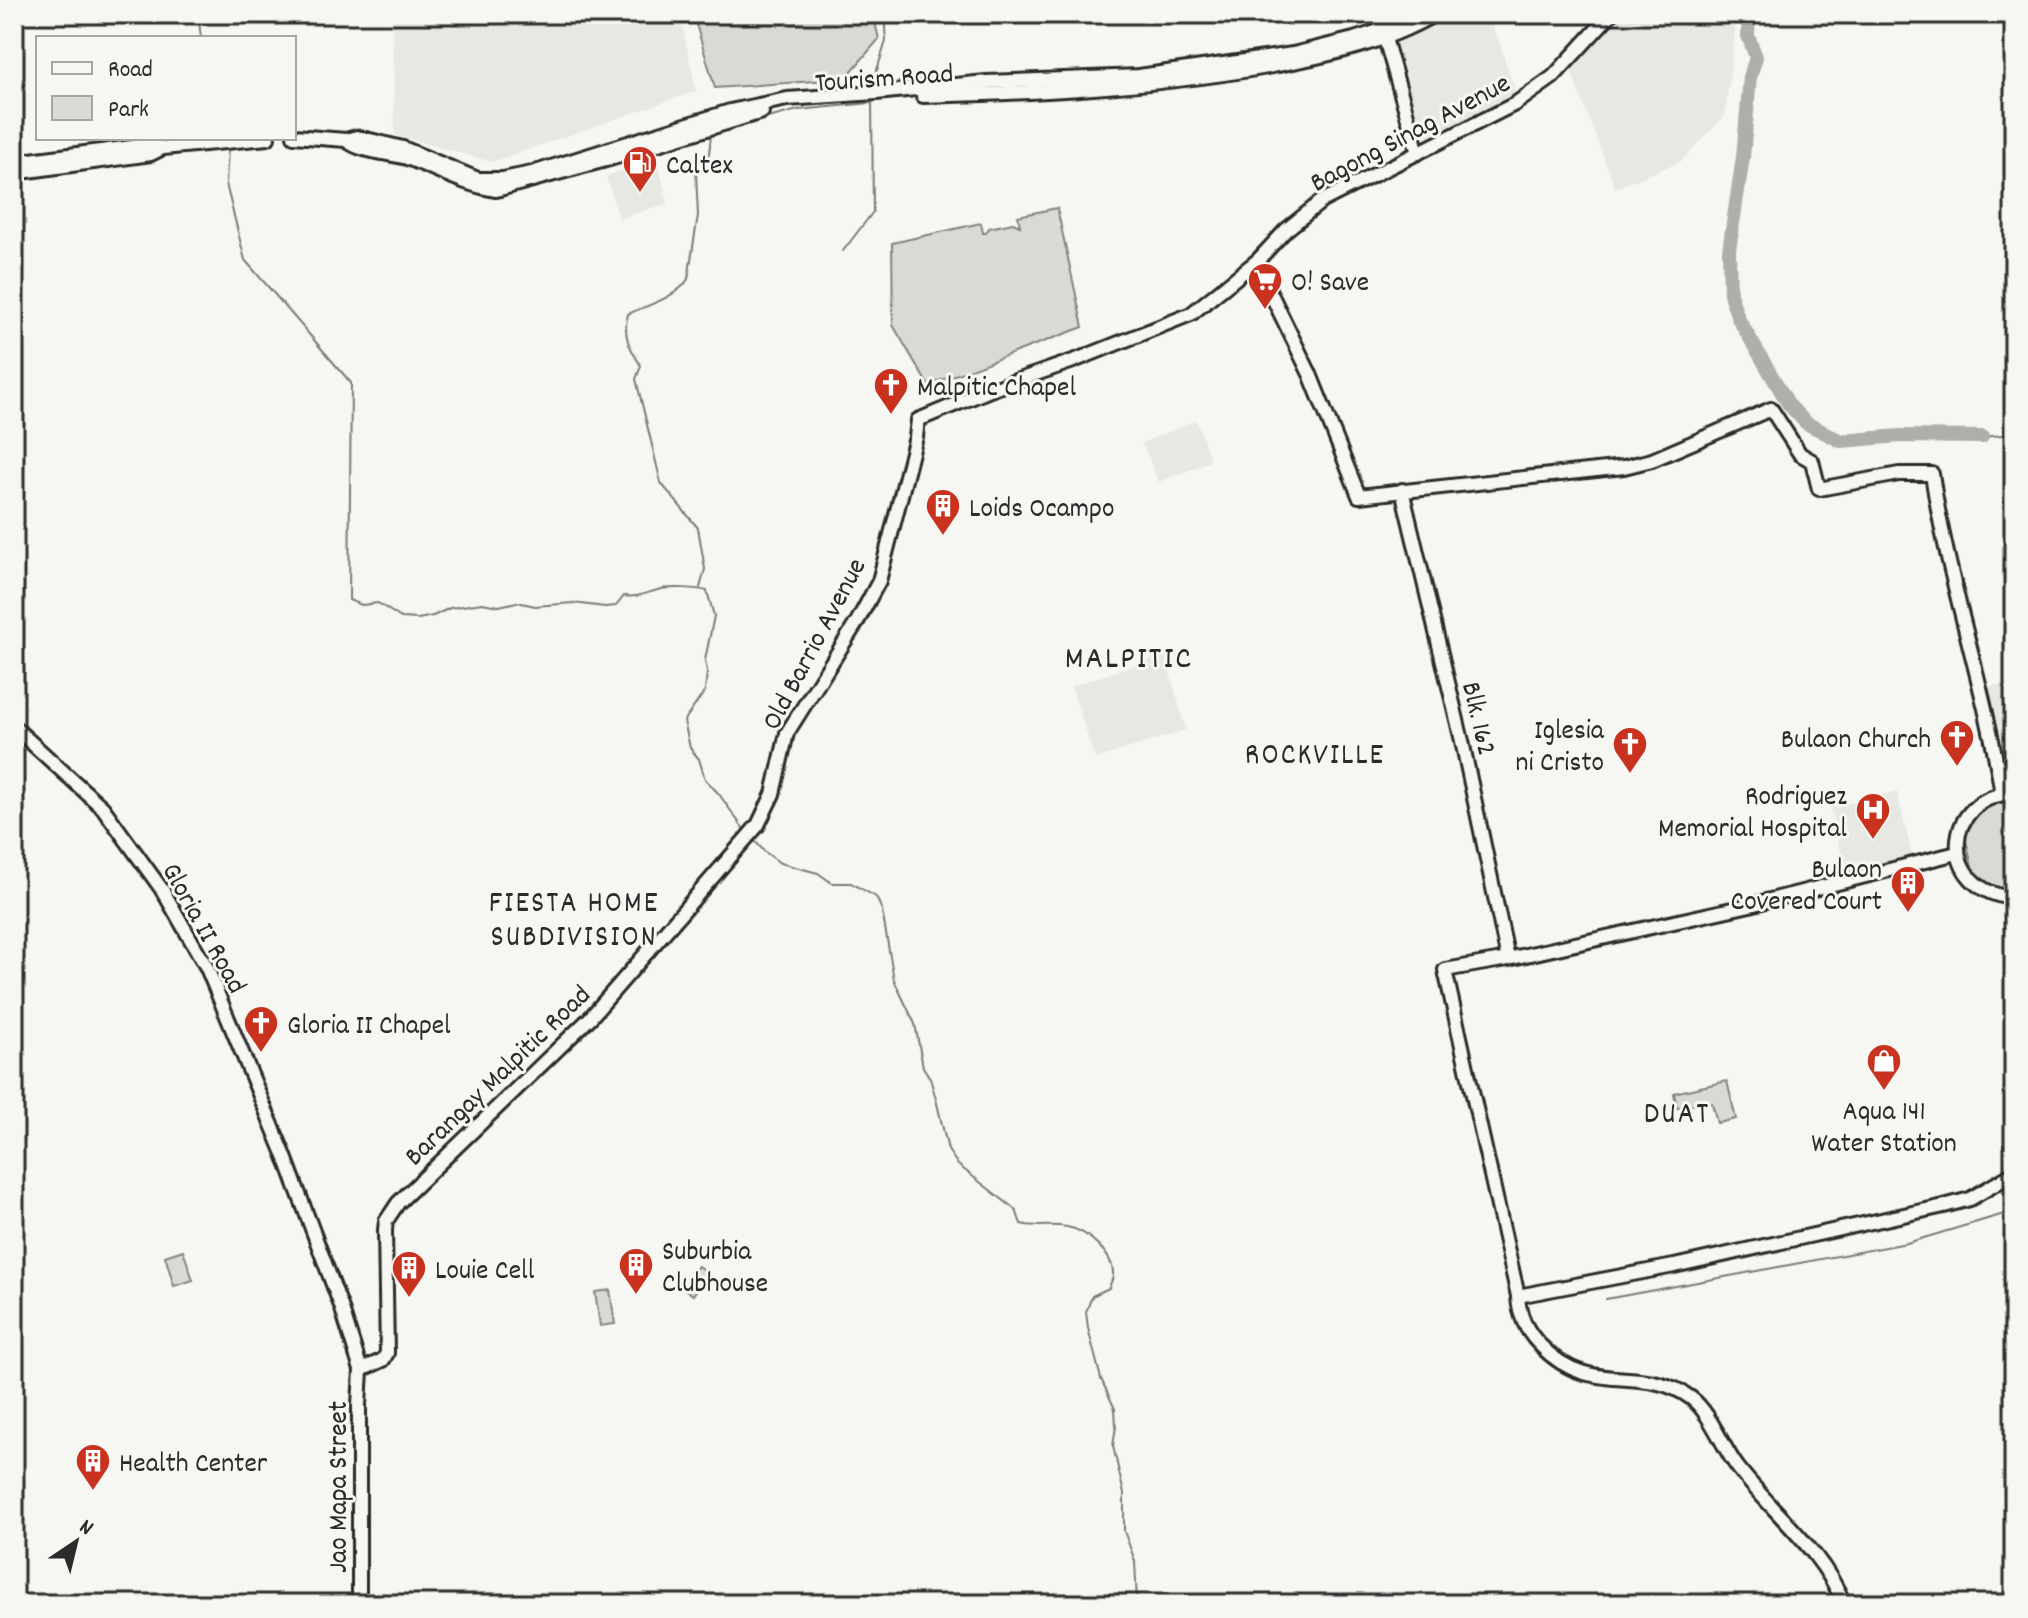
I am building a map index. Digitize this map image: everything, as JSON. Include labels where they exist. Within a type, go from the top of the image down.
[{"type":"street","points":[[1378,14],[1418,153]]},
{"type":"street","name":"Tourism Road","points":[[1383,34],[1415,14]]},
{"type":"street","name":"Tourism Road","points":[[296,136],[346,140],[354,146],[403,157],[477,187],[496,190],[599,163],[769,110],[869,96],[974,95],[1175,82],[1298,61],[1435,14]]},
{"type":"street","name":"Bagong Sinag Avenue","points":[[918,420],[990,390],[1174,323],[1209,301],[1322,201],[1515,104],[1543,86],[1611,14]]},
{"type":"street","points":[[14,162],[148,145],[163,148],[244,140]]},
{"type":"street","points":[[14,173],[151,154],[163,148]]},
{"type":"street","points":[[1258,260],[1310,374],[1359,496],[1624,467],[1652,460],[1771,409],[1800,454],[1812,461],[1819,489],[1899,474],[1932,474],[1949,562],[2008,793],[1977,804],[1959,834],[1957,853],[1968,878],[1985,892],[2014,898]]},
{"type":"street","name":"Old Barrio Avenue","points":[[748,838],[773,794],[787,733],[857,622],[879,581],[918,420]]},
{"type":"street","name":"Blk. 162","points":[[1402,490],[1462,741],[1508,959]]},
{"type":"street","name":"Gloria II Road","points":[[14,727],[103,808],[163,891],[201,957],[221,998],[238,1047],[300,1195],[361,1370]]},
{"type":"street","name":"Barangay Malpitic Road","points":[[361,1370],[383,1360],[387,1353],[385,1230],[386,1221],[398,1203],[590,1018],[748,838]]},
{"type":"street","points":[[1844,1604],[1817,1556],[1738,1468],[1698,1404],[1669,1385],[1586,1376],[1548,1354],[1525,1327],[1519,1313],[1518,1296],[1445,970],[1750,905],[1957,853]]},
{"type":"street","points":[[1518,1296],[1674,1266],[1944,1206],[1970,1199],[2014,1173]]},
{"type":"street","name":"Jao Mapa Street","points":[[359,1604],[361,1370]]},
{"type":"shaded area","points":[[392,14],[680,14],[696,91],[492,162],[395,135]]},
{"type":"shaded area","points":[[1456,14],[1487,14],[1516,95],[1418,141],[1395,44]]},
{"type":"shaded area","points":[[1612,14],[1737,14],[1725,116],[1680,162],[1615,188],[1569,66]]},
{"type":"shaded area","points":[[657,160],[668,203],[619,219],[606,176]]},
{"type":"shaded area","points":[[1196,420],[1211,461],[1159,482],[1142,443]]},
{"type":"shaded area","points":[[1165,655],[1186,730],[1095,759],[1071,686]]},
{"type":"shaded area","points":[[2014,681],[2014,786],[2003,788],[1984,688]]},
{"type":"shaded area","name":"Rodriguez Memorial Hospital","points":[[1897,792],[1913,860],[1846,877],[1830,807]]},
{"type":"green space","points":[[693,14],[873,14],[879,39],[845,79],[715,88]]},
{"type":"green space","points":[[1057,208],[1083,327],[928,385],[893,325],[892,243],[981,223],[983,233],[989,228],[1013,223],[1020,226],[1018,216]]},
{"type":"green space","points":[[2014,797],[2014,895],[1974,875],[1965,836],[1983,804]]},
{"type":"green space","points":[[1727,1081],[1736,1119],[1717,1123],[1712,1103],[1677,1108],[1674,1093]]},
{"type":"green space","points":[[183,1250],[193,1280],[174,1286],[165,1256]]},
{"type":"green space","points":[[698,1266],[708,1273],[693,1295],[683,1288]]},
{"type":"green space","points":[[610,1290],[615,1324],[600,1326],[595,1292]]},
{"type":"waterway","points":[[198,14],[201,36]]},
{"type":"waterway","points":[[872,86],[886,41],[884,14]]},
{"type":"waterway","points":[[1749,14],[1748,36],[1756,57],[1750,77],[1743,157],[1729,250],[1730,294],[1738,318],[1789,405],[1806,423],[1841,441],[1900,436],[1982,437]]},
{"type":"waterway","points":[[843,251],[873,212],[872,97]]},
{"type":"waterway","points":[[727,129],[798,110],[871,103]]},
{"type":"waterway","points":[[700,588],[705,569],[698,528],[661,483],[636,379],[641,366],[630,347],[626,329],[628,314],[669,296],[688,279],[698,215],[696,173],[709,154],[711,135]]},
{"type":"waterway","points":[[228,147],[226,184],[245,260],[351,383],[349,600],[362,605],[378,603],[401,618],[418,619],[450,608],[482,603],[499,606],[517,602],[535,606],[573,603],[605,607],[616,606],[624,596],[662,589],[707,591],[714,616],[705,660],[705,691],[684,721],[690,748],[699,759],[705,779],[745,831]]},
{"type":"waterway","points":[[1982,437],[2014,434]]},
{"type":"waterway","points":[[752,838],[780,863],[818,873],[832,883],[851,883],[876,897],[882,910],[894,980],[915,1024],[923,1067],[930,1078],[948,1150],[958,1165],[1016,1210],[1021,1224],[1075,1229],[1098,1245],[1109,1260],[1113,1276],[1109,1288],[1092,1296],[1086,1312],[1101,1379],[1115,1409],[1113,1446],[1124,1494],[1124,1531],[1135,1561],[1137,1604]]},
{"type":"waterway","points":[[1606,1299],[1907,1243],[2014,1211]]},
{"type":"place","name":"Caltex","points":[[640,194]]},
{"type":"place","name":"O! Save","points":[[1265,311]]},
{"type":"place","name":"Malpitic Chapel","points":[[891,416]]},
{"type":"place","name":"Loids Ocampo","points":[[943,537]]},
{"type":"place","name":"Bulaon Church","points":[[1957,768]]},
{"type":"place","name":"Iglesia ni Cristo","points":[[1630,775]]},
{"type":"place","name":"Rodriguez Memorial Hospital","points":[[1873,841]]},
{"type":"place","name":"Bulaon Covered Court","points":[[1908,914]]},
{"type":"place","name":"Gloria II Chapel","points":[[261,1054]]},
{"type":"place","name":"Aqua 141 Water Station","points":[[1884,1092]]},
{"type":"place","name":"Suburbia Clubhouse","points":[[636,1296]]},
{"type":"place","name":"Louie Cell","points":[[409,1299]]},
{"type":"place","name":"Health Center","points":[[93,1492]]},
{"type":"district","name":"MALPITIC","points":[[1129,656]]},
{"type":"district","name":"ROCKVILLE","points":[[1315,753]]},
{"type":"district","name":"FIESTA HOME SUBDIVISION","points":[[574,918]]},
{"type":"district","name":"DUAT","points":[[1677,1112]]}]
